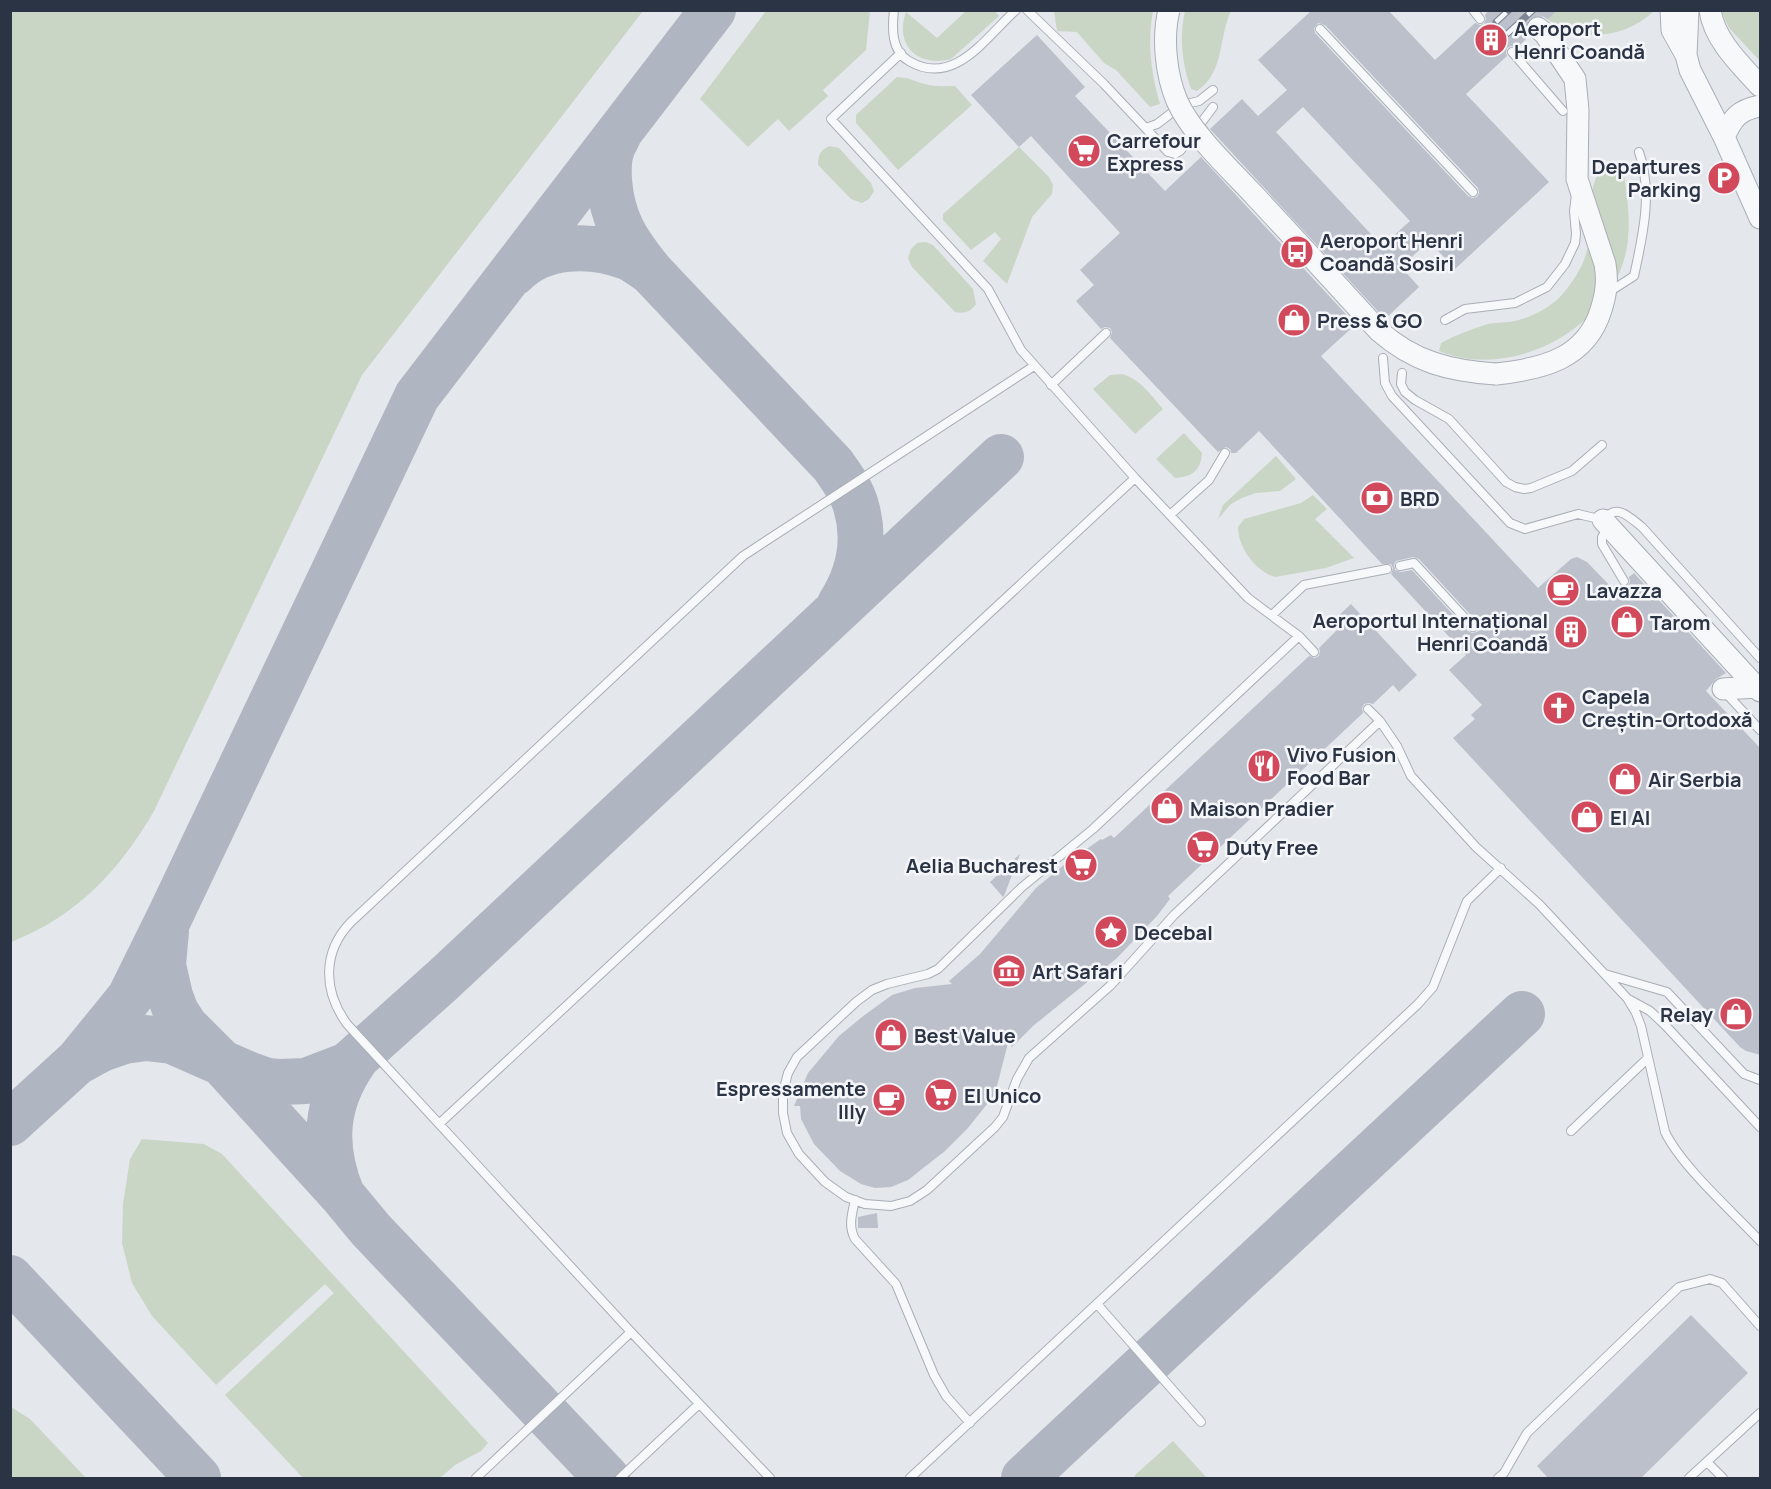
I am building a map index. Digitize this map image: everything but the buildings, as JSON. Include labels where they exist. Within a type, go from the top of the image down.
[{"type":"street","points":[[1169,10],[1166,43],[1168,66],[1177,101],[1186,117],[1226,164],[1393,344],[1432,363],[1454,369],[1496,374],[1536,368],[1553,362],[1581,345],[1593,329],[1606,294],[1608,279],[1577,179],[1578,111],[1575,79],[1545,34],[1538,28]]},
{"type":"street","points":[[1671,10],[1672,30],[1686,55],[1690,69],[1761,218]]},
{"type":"street","points":[[1686,55],[1688,10]]},
{"type":"street","points":[[1710,10],[1717,33],[1736,59],[1761,86]]},
{"type":"street","points":[[1724,137],[1735,117],[1744,109],[1761,106]]},
{"type":"street","points":[[1606,523],[1759,689]]},
{"type":"street","points":[[1719,686],[1759,689]]},
{"type":"lane","points":[[894,10],[892,22],[894,42],[905,59],[923,69],[942,69],[964,61],[1016,10]]},
{"type":"lane","points":[[1027,10],[1100,80],[1164,148],[1175,154],[1180,151],[1213,107]]},
{"type":"lane","points":[[1473,10],[1480,19]]},
{"type":"lane","points":[[1320,29],[1473,192]]},
{"type":"lane","points":[[1512,52],[1563,111]]},
{"type":"lane","points":[[901,53],[831,119],[988,289],[1021,350],[1135,478],[1248,598],[1299,636],[1314,652]]},
{"type":"lane","points":[[1146,128],[1157,124],[1182,105],[1199,101],[1213,90]]},
{"type":"lane","points":[[1606,294],[1634,276],[1641,246],[1647,201],[1644,167],[1639,152]]},
{"type":"lane","points":[[1445,320],[1465,309],[1515,303],[1547,287],[1556,278],[1575,243],[1574,211],[1577,179]]},
{"type":"lane","points":[[1051,385],[1106,333]]},
{"type":"lane","points":[[1383,358],[1385,383],[1392,396],[1510,523],[1525,529],[1578,514],[1606,523]]},
{"type":"lane","points":[[770,1479],[347,1024],[338,1011],[329,987],[329,964],[342,930],[743,556],[1034,366]]},
{"type":"lane","points":[[1402,373],[1401,384],[1405,392],[1449,419],[1506,482],[1515,487],[1531,488],[1572,471],[1602,445]]},
{"type":"lane","points":[[1170,515],[1209,480],[1225,453]]},
{"type":"lane","points":[[439,1124],[1135,478]]},
{"type":"lane","points":[[1624,581],[1602,544],[1609,512],[1615,511],[1627,515],[1642,527],[1761,658]]},
{"type":"lane","points":[[1400,566],[1414,563],[1473,627]]},
{"type":"lane","points":[[1272,615],[1304,585],[1387,569]]},
{"type":"lane","points":[[1299,636],[1093,829],[1022,887],[938,969],[872,990],[797,1057],[788,1073],[783,1092],[783,1113],[787,1134],[799,1154],[825,1182],[846,1197],[865,1204],[891,1206],[910,1201],[936,1182],[1004,1117],[1017,1079],[1029,1058],[1111,985],[1174,915],[1380,721]]},
{"type":"lane","points":[[1719,686],[1761,729]]},
{"type":"lane","points":[[1368,709],[1380,721],[1397,746],[1411,776],[1476,848],[1539,904],[1627,999],[1641,1026],[1665,1132],[1670,1143],[1700,1178],[1761,1241]]},
{"type":"lane","points":[[910,1479],[1418,1004],[1433,987],[1467,902],[1501,868]]},
{"type":"lane","points":[[1605,974],[1667,992],[1744,1074],[1761,1080]]},
{"type":"lane","points":[[1627,999],[1650,1011],[1665,1025],[1761,1126]]},
{"type":"lane","points":[[1571,1131],[1648,1058]]},
{"type":"lane","points":[[855,1200],[851,1232],[896,1284],[934,1375],[946,1396],[970,1423]]},
{"type":"lane","points":[[1504,1477],[1527,1433],[1679,1287],[1710,1279],[1722,1283],[1761,1326]]},
{"type":"lane","points":[[1097,1304],[1201,1422]]},
{"type":"lane","points":[[476,1479],[631,1332]]},
{"type":"lane","points":[[620,1479],[699,1404]]},
{"type":"lane","points":[[1689,1479],[1761,1413]]},
{"type":"lane","points":[[1707,1462],[1723,1479]]},
{"type":"green space","points":[[11,10],[643,11],[362,375],[154,811],[141,833],[111,872],[76,905],[34,932],[11,942]]},
{"type":"green space","points":[[967,10],[995,11],[999,16],[951,59],[939,61],[919,57],[906,44],[903,24],[906,12],[937,38]]},
{"type":"green space","points":[[766,11],[870,11],[866,50],[823,90],[828,96],[789,131],[778,119],[748,147],[700,99]]},
{"type":"green space","points":[[1054,11],[1153,11],[1150,35],[1151,58],[1160,104],[1150,107],[1116,70],[1104,63],[1077,32],[1057,31]]},
{"type":"green space","points":[[1185,11],[1231,11],[1217,64],[1206,83],[1197,91],[1191,89],[1185,70],[1182,31]]},
{"type":"green space","points":[[1538,11],[1654,11],[1626,29],[1596,35],[1580,34],[1565,29],[1551,22]]},
{"type":"green space","points":[[1721,11],[1760,11],[1760,61],[1729,28]]},
{"type":"green space","points":[[897,77],[932,86],[955,86],[972,105],[898,170],[856,123],[856,115]]},
{"type":"green space","points":[[830,146],[839,148],[871,183],[874,191],[869,199],[862,203],[851,199],[818,165],[820,153]]},
{"type":"green space","points":[[1019,147],[1049,177],[1053,185],[1052,194],[1032,217],[1007,284],[983,261],[1001,239],[995,232],[971,250],[943,220],[943,214]]},
{"type":"green space","points":[[1610,160],[1622,165],[1629,226],[1627,247],[1618,275],[1603,301],[1582,323],[1556,340],[1528,353],[1498,359],[1468,359],[1439,351],[1441,343],[1458,335],[1488,324],[1527,318],[1545,309],[1560,297],[1568,288],[1584,260],[1589,241],[1592,192],[1595,180]]},
{"type":"green space","points":[[926,242],[933,245],[973,289],[976,304],[969,311],[955,312],[912,267],[908,258],[911,249],[917,243]]},
{"type":"green space","points":[[1122,374],[1140,384],[1163,409],[1135,434],[1093,389],[1110,375]]},
{"type":"green space","points":[[1184,433],[1202,453],[1200,464],[1191,474],[1175,478],[1156,459]]},
{"type":"green space","points":[[1276,456],[1296,479],[1280,491],[1256,493],[1242,498],[1231,504],[1218,519],[1223,505]]},
{"type":"green space","points":[[1313,495],[1327,509],[1315,519],[1354,558],[1326,568],[1275,577],[1268,574],[1255,564],[1244,550],[1238,527],[1244,519],[1301,503]]},
{"type":"green space","points":[[142,1139],[204,1144],[222,1154],[488,1443],[481,1451],[455,1465],[440,1478],[303,1478],[225,1395],[334,1293],[325,1284],[216,1385],[152,1316],[132,1283],[122,1243],[123,1204],[130,1159]]},
{"type":"green space","points":[[11,1407],[30,1419],[86,1478],[11,1478]]},
{"type":"green space","points":[[1173,1441],[1207,1478],[1134,1478],[1135,1475]]},
{"type":"taxiway","points":[[10,1123],[78,1061],[130,997],[417,396],[713,10]]},
{"type":"taxiway","points":[[618,136],[610,157],[609,180],[617,219],[634,250],[651,272],[833,465],[852,495],[859,519],[859,556],[852,581],[840,604]]},
{"type":"taxiway","points":[[514,273],[525,263],[538,256],[582,248],[613,252],[627,257],[651,272]]},
{"type":"taxiway","points":[[166,931],[163,965],[176,1012],[185,1026],[222,1063],[267,1081],[279,1082],[306,1081],[348,1065],[443,980],[1001,457]]},
{"type":"taxiway","points":[[1024,1478],[1522,1014]]},
{"type":"taxiway","points":[[79,1061],[101,1049],[124,1041],[146,1038],[172,1041],[222,1063],[371,1230],[607,1478]]},
{"type":"taxiway","points":[[342,1195],[331,1159],[330,1125],[332,1109],[338,1092],[355,1060]]},
{"type":"taxiway","points":[[10,1278],[198,1478]]},
{"type":"tunnel","points":[[1522,10],[1538,28]]},
{"type":"railway","points":[[1496,22],[1509,10]]},
{"type":"railway","points":[[1507,34],[1533,10]]},
{"type":"place","name":"Aeroport Henri Coandă","points":[[1491,40]]},
{"type":"place","name":"Carrefour Express","points":[[1084,151]]},
{"type":"place","name":"Departures Parking","points":[[1724,178]]},
{"type":"place","name":"Aeroport Henri Coandă Sosiri","points":[[1297,252]]},
{"type":"place","name":"Press & GO","points":[[1294,320]]},
{"type":"place","name":"BRD","points":[[1377,498]]},
{"type":"place","name":"Lavazza","points":[[1563,590]]},
{"type":"place","name":"Tarom","points":[[1627,622]]},
{"type":"place","name":"Aeroportul Internațional Henri Coandă","points":[[1571,632]]},
{"type":"place","name":"Capela Creștin-Ortodoxă","points":[[1559,708]]},
{"type":"place","name":"Vivo Fusion Food Bar","points":[[1264,766]]},
{"type":"place","name":"Air Serbia","points":[[1625,779]]},
{"type":"place","name":"Maison Pradier","points":[[1167,808]]},
{"type":"place","name":"El Al","points":[[1587,817]]},
{"type":"place","name":"Duty Free","points":[[1203,847]]},
{"type":"place","name":"Aelia Bucharest","points":[[1081,865]]},
{"type":"place","name":"Decebal","points":[[1111,932]]},
{"type":"place","name":"Art Safari","points":[[1009,971]]},
{"type":"place","name":"Relay","points":[[1736,1014]]},
{"type":"place","name":"Best Value","points":[[891,1035]]},
{"type":"place","name":"El Unico","points":[[941,1095]]},
{"type":"place","name":"Espressamente Illy","points":[[889,1100]]}]
